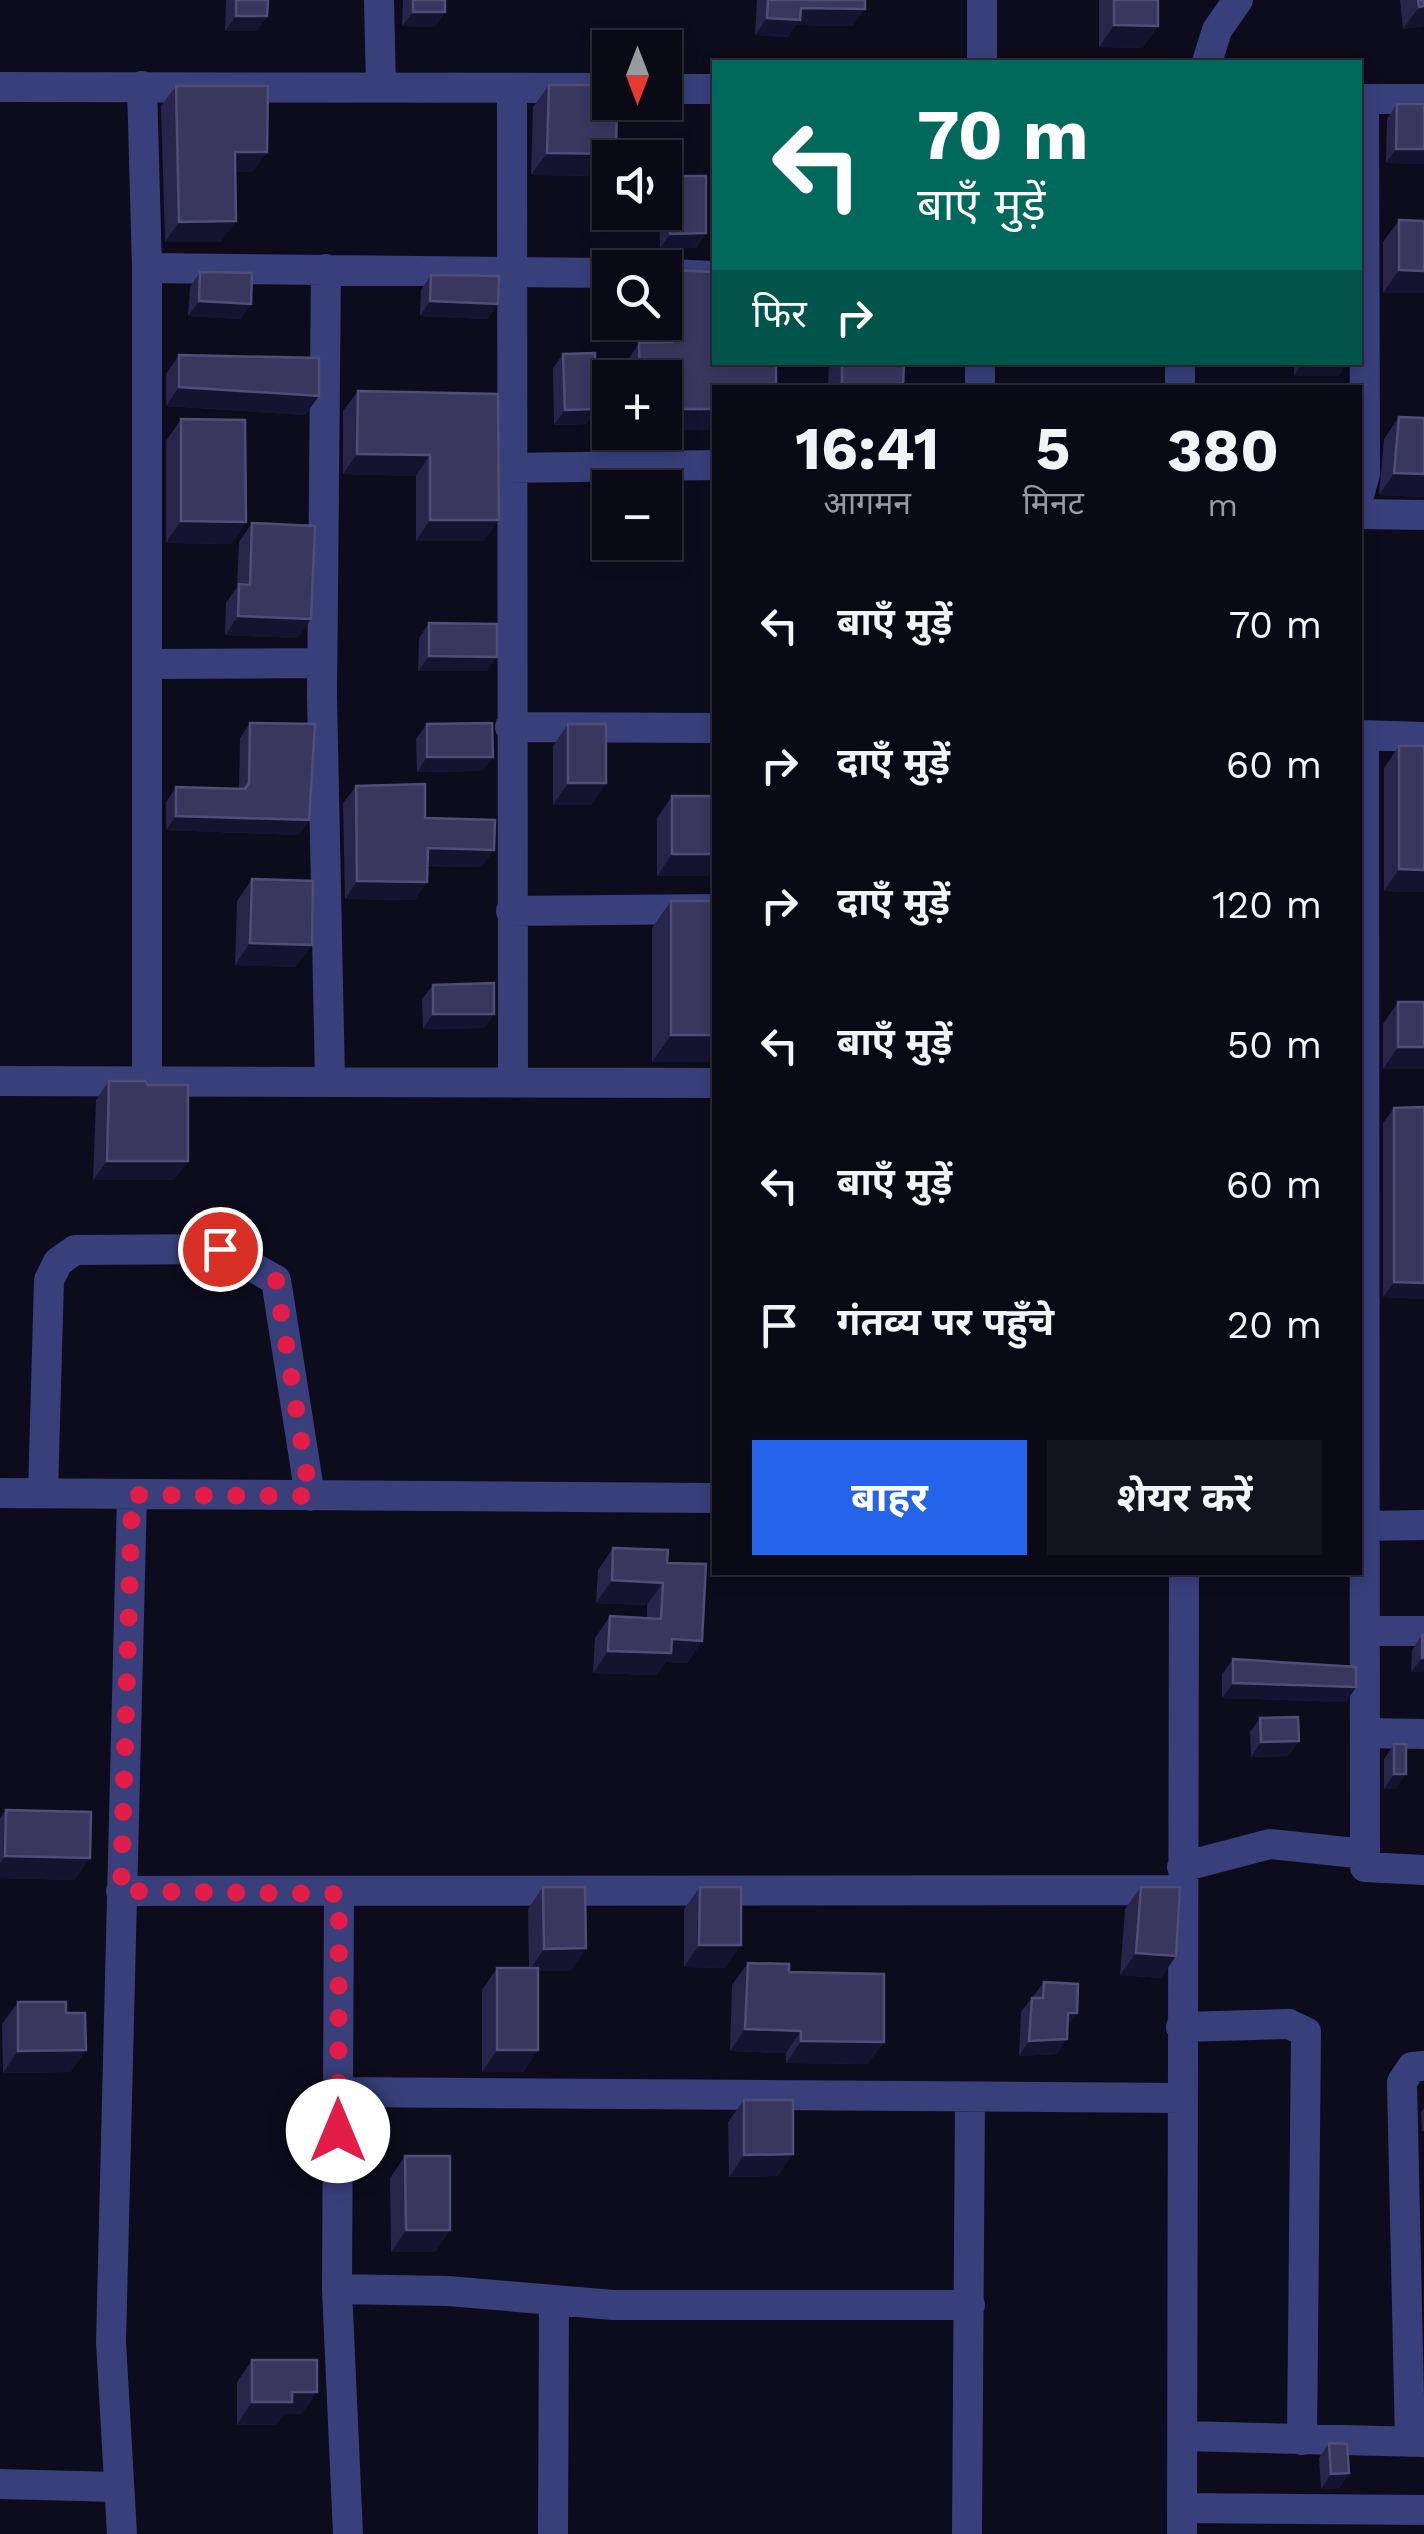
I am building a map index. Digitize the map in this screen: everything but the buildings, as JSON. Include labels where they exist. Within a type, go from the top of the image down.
[{"type":"street","points":[[378,0],[381,87]]},
{"type":"street","points":[[982,0],[982,60]]},
{"type":"street","points":[[1208,60],[1217,30],[1238,0]]},
{"type":"street","points":[[142,86],[148,268],[147,1081]]},
{"type":"street","points":[[0,87],[592,88]]},
{"type":"street","points":[[512,88],[509,468],[513,1082]]},
{"type":"street","points":[[682,88],[712,89]]},
{"type":"street","points":[[1362,485],[1366,383],[1362,99],[1424,98]]},
{"type":"street","points":[[148,268],[592,272]]},
{"type":"street","points":[[326,269],[322,663],[330,1081]]},
{"type":"street","points":[[682,275],[712,276]]},
{"type":"street","points":[[509,468],[712,466]]},
{"type":"street","points":[[1362,514],[1424,515]]},
{"type":"street","points":[[147,664],[322,663]]},
{"type":"street","points":[[510,726],[712,728]]},
{"type":"street","points":[[1362,736],[1424,737]]},
{"type":"street","points":[[512,912],[712,909]]},
{"type":"street","points":[[0,1081],[712,1083]]},
{"type":"street","points":[[42,1494],[48,1280],[58,1262],[75,1250],[220,1249],[276,1280],[310,1496]]},
{"type":"street","points":[[1362,1325],[1365,1868],[1424,1870]]},
{"type":"street","points":[[0,1492],[712,1498]]},
{"type":"street","points":[[122,2534],[111,2342],[132,1495]]},
{"type":"street","points":[[1364,1526],[1424,1525]]},
{"type":"street","points":[[1184,1575],[1182,2521],[1424,2510]]},
{"type":"street","points":[[1366,1631],[1424,1631]]},
{"type":"street","points":[[1366,1733],[1424,1734]]},
{"type":"street","points":[[121,1891],[339,1894],[1182,1879],[1270,1844],[1365,1854]]},
{"type":"street","points":[[339,1894],[337,2289],[348,2534]]},
{"type":"street","points":[[1181,2027],[1289,2024],[1306,2032],[1302,2440]]},
{"type":"street","points":[[1183,2436],[1417,2442],[1402,2082],[1412,2067],[1424,2066]]},
{"type":"street","points":[[338,2092],[1181,2098]]},
{"type":"street","points":[[967,2534],[970,2098]]},
{"type":"street","points":[[337,2289],[448,2290],[630,2305],[970,2304]]},
{"type":"street","points":[[552,2534],[554,2300]]},
{"type":"street","points":[[0,2484],[117,2487]]},
{"type":"route","points":[[220,1249],[248,1261],[276,1280],[310,1496],[132,1495],[121,1891],[339,1894],[338,2131]]}]
